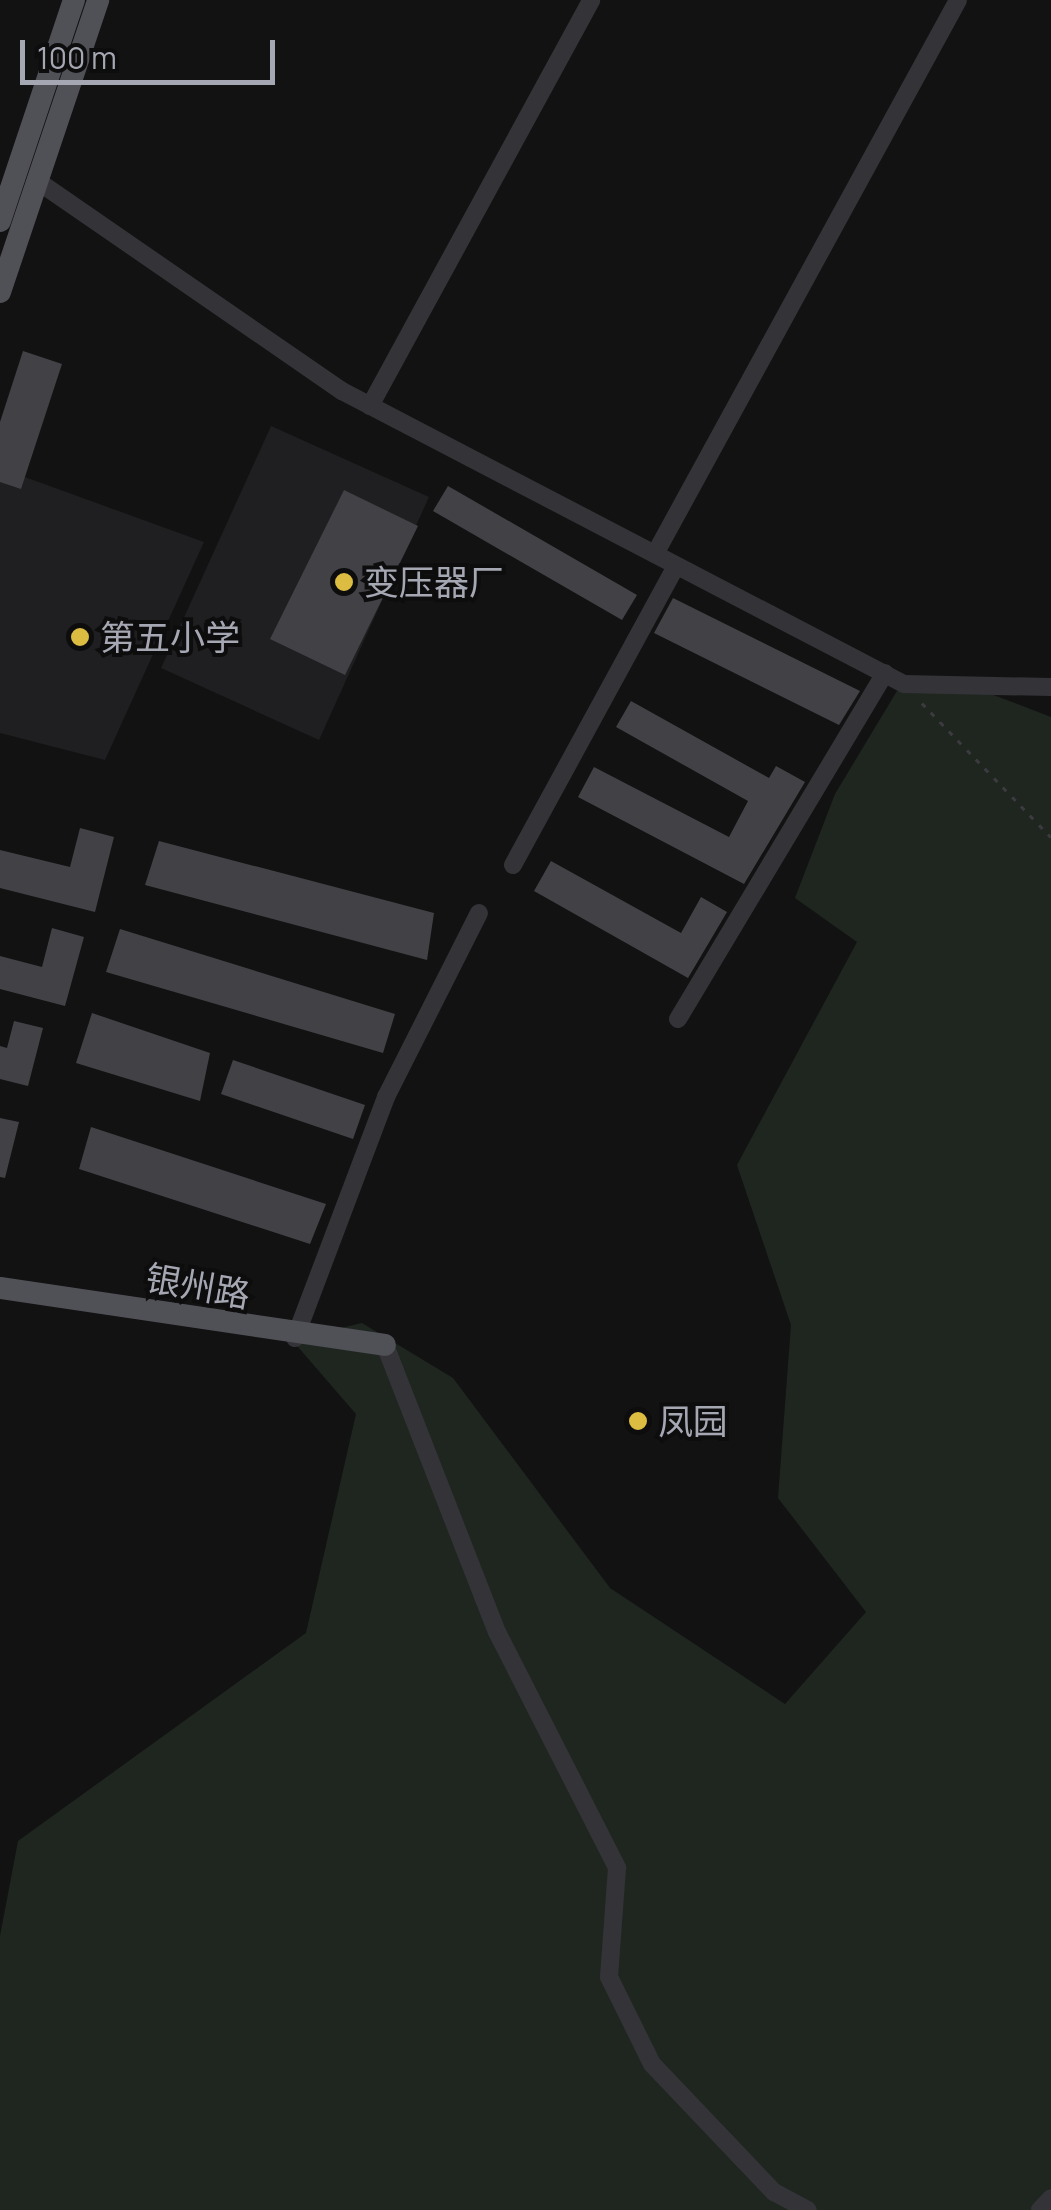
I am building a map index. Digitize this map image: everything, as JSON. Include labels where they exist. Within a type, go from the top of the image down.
[{"type":"main road","points":[[0,222],[74,0]]},
{"type":"main road","points":[[0,292],[98,0]]},
{"type":"main road","name":"银州路","points":[[0,1288],[295,1338],[385,1345]]},
{"type":"street","points":[[370,406],[592,0]]},
{"type":"street","points":[[655,554],[958,0]]},
{"type":"street","points":[[36,180],[370,406],[904,684],[1051,686]]},
{"type":"street","points":[[513,865],[675,568]]},
{"type":"street","points":[[678,1019],[885,673]]},
{"type":"street","points":[[295,1338],[386,1097],[479,913]]},
{"type":"street","points":[[385,1345],[497,1632],[616,1868],[609,1977],[652,2064],[774,2192],[808,2210]]},
{"type":"street","points":[[1040,2210],[1051,2198]]},
{"type":"path","points":[[904,684],[1051,837]]},
{"type":"shaded area","points":[[271,426],[429,497],[319,740],[161,668]]},
{"type":"shaded area","name":"第五小学","points":[[0,468],[204,542],[105,760],[0,733]]},
{"type":"shaded area","points":[[900,686],[991,694],[1051,717],[1051,2210],[0,2210],[0,1936],[18,1841],[306,1633],[356,1414],[292,1340],[362,1323],[453,1378],[610,1588],[785,1704],[866,1612],[778,1498],[791,1325],[737,1165],[857,942],[795,898],[835,794]]},
{"type":"building","points":[[23,351],[62,364],[21,489],[0,482],[0,422]]},
{"type":"building","points":[[448,486],[637,595],[622,620],[433,511]]},
{"type":"building","name":"变压器厂","points":[[344,490],[418,526],[345,675],[270,639]]},
{"type":"building","points":[[673,598],[860,691],[839,725],[654,633]]},
{"type":"building","points":[[631,701],[769,778],[776,766],[805,782],[744,884],[578,797],[594,767],[729,837],[748,801],[616,727]]},
{"type":"building","points":[[80,828],[114,837],[95,912],[0,888],[0,850],[70,867]]},
{"type":"building","points":[[159,841],[434,913],[427,960],[145,885]]},
{"type":"building","points":[[551,861],[681,933],[701,897],[727,912],[688,978],[534,891]]},
{"type":"building","points":[[52,928],[84,937],[65,1006],[0,989],[0,956],[42,967]]},
{"type":"building","points":[[120,929],[395,1014],[383,1053],[106,972]]},
{"type":"building","points":[[92,1013],[210,1053],[200,1101],[76,1063]]},
{"type":"building","points":[[14,1021],[43,1028],[28,1086],[0,1079],[0,1046],[7,1048]]},
{"type":"building","points":[[233,1060],[365,1105],[353,1139],[221,1094]]},
{"type":"building","points":[[0,1118],[19,1122],[5,1178],[0,1177]]},
{"type":"building","points":[[91,1127],[326,1204],[310,1244],[79,1169]]},
{"type":"place","name":"变压器厂","points":[[344,582]]},
{"type":"place","name":"第五小学","points":[[80,637]]},
{"type":"place","name":"凤园","points":[[638,1421]]}]
